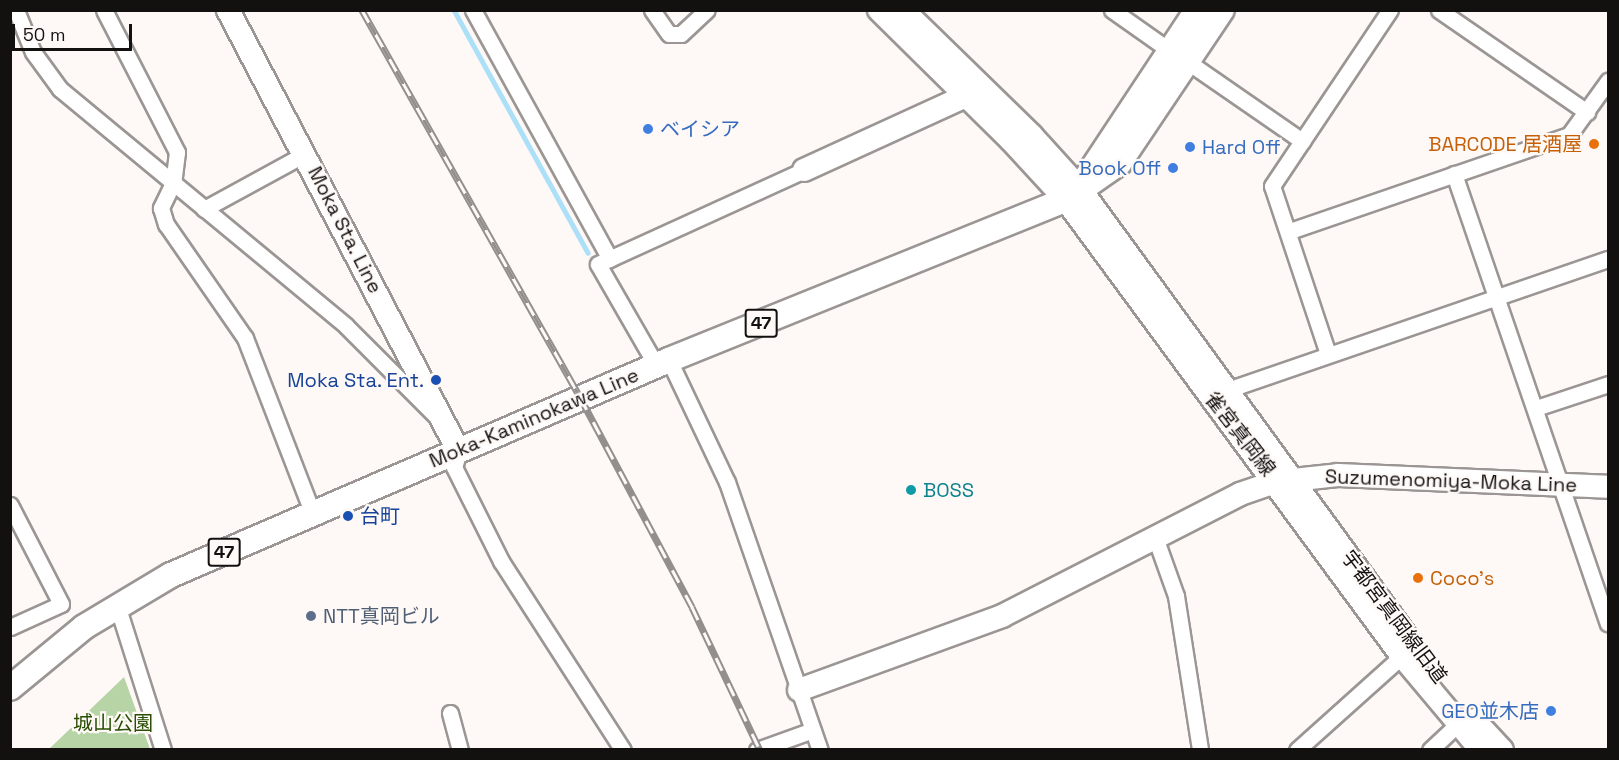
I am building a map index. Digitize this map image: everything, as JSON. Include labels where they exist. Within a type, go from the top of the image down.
[{"type":"main road","points":[[1178,56],[1197,10]]},
{"type":"main road","points":[[1073,195],[1178,56],[1222,10]]},
{"type":"main road","name":"Moka-Kaminokawa Line","points":[[10,688],[53,651],[117,605],[171,575],[663,363],[1073,195]]},
{"type":"street","points":[[16,10],[46,74],[346,326],[444,422]]},
{"type":"street","points":[[104,10],[177,152],[173,183],[161,208],[166,224],[245,338],[314,514]]},
{"type":"street","name":"Moka Sta. Line","points":[[228,10],[459,451]]},
{"type":"street","points":[[473,10],[610,259]]},
{"type":"street","points":[[652,10],[669,34],[681,34],[706,10]]},
{"type":"street","points":[[879,10],[966,96],[1073,195]]},
{"type":"street","points":[[903,10],[1032,136],[1073,195]]},
{"type":"street","points":[[1112,10],[1302,141]]},
{"type":"street","points":[[1328,354],[1290,231],[1272,186],[1390,10]]},
{"type":"street","points":[[1439,10],[1587,112]]},
{"type":"street","points":[[1290,231],[1569,135],[1608,81]]},
{"type":"street","points":[[820,750],[727,482],[663,363],[598,264],[966,96]]},
{"type":"street","points":[[204,209],[305,154]]},
{"type":"street","points":[[1454,174],[1608,623]]},
{"type":"street","name":"雀宮真岡線","points":[[1073,195],[1227,390],[1284,480]]},
{"type":"street","name":"雀宮真岡線","points":[[1073,195],[1284,480]]},
{"type":"street","points":[[1227,390],[1608,259]]},
{"type":"street","points":[[1536,408],[1608,384]]},
{"type":"street","points":[[459,451],[454,466],[501,561],[623,750]]},
{"type":"street","name":"Suzumenomiya-Moka Line","points":[[799,690],[1002,616],[1155,537],[1284,480],[1338,475],[1608,487]]},
{"type":"street","name":"宇都宮真岡線旧道","points":[[1284,480],[1458,724],[1481,750]]},
{"type":"street","points":[[10,505],[61,604],[10,627]]},
{"type":"street","points":[[1155,537],[1176,596],[1200,750]]},
{"type":"street","points":[[117,605],[163,750]]},
{"type":"street","points":[[1296,750],[1407,651]]},
{"type":"street","name":"宇都宮真岡線旧道","points":[[1407,651],[1502,750]]},
{"type":"street","points":[[450,713],[460,750]]},
{"type":"street","points":[[1430,750],[1458,724]]},
{"type":"street","points":[[757,750],[813,730]]},
{"type":"green space","name":"城山公園","points":[[124,677],[150,749],[49,749]]},
{"type":"waterway","points":[[454,10],[588,253]]},
{"type":"railway","points":[[362,10],[580,397],[692,607],[760,750]]},
{"type":"place","name":"ベイシア","points":[[648,129]]},
{"type":"place","name":"BARCODE 居酒屋","points":[[1594,144]]},
{"type":"place","name":"Hard Off","points":[[1190,147]]},
{"type":"place","name":"Book Off","points":[[1173,168]]},
{"type":"place","name":"Moka Sta. Ent.","points":[[436,380]]},
{"type":"place","name":"BOSS","points":[[911,490]]},
{"type":"place","name":"台町","points":[[348,516]]},
{"type":"place","name":"Coco's","points":[[1418,578]]},
{"type":"place","name":"NTT真岡ビル","points":[[311,616]]},
{"type":"place","name":"GEO並木店","points":[[1551,711]]}]
